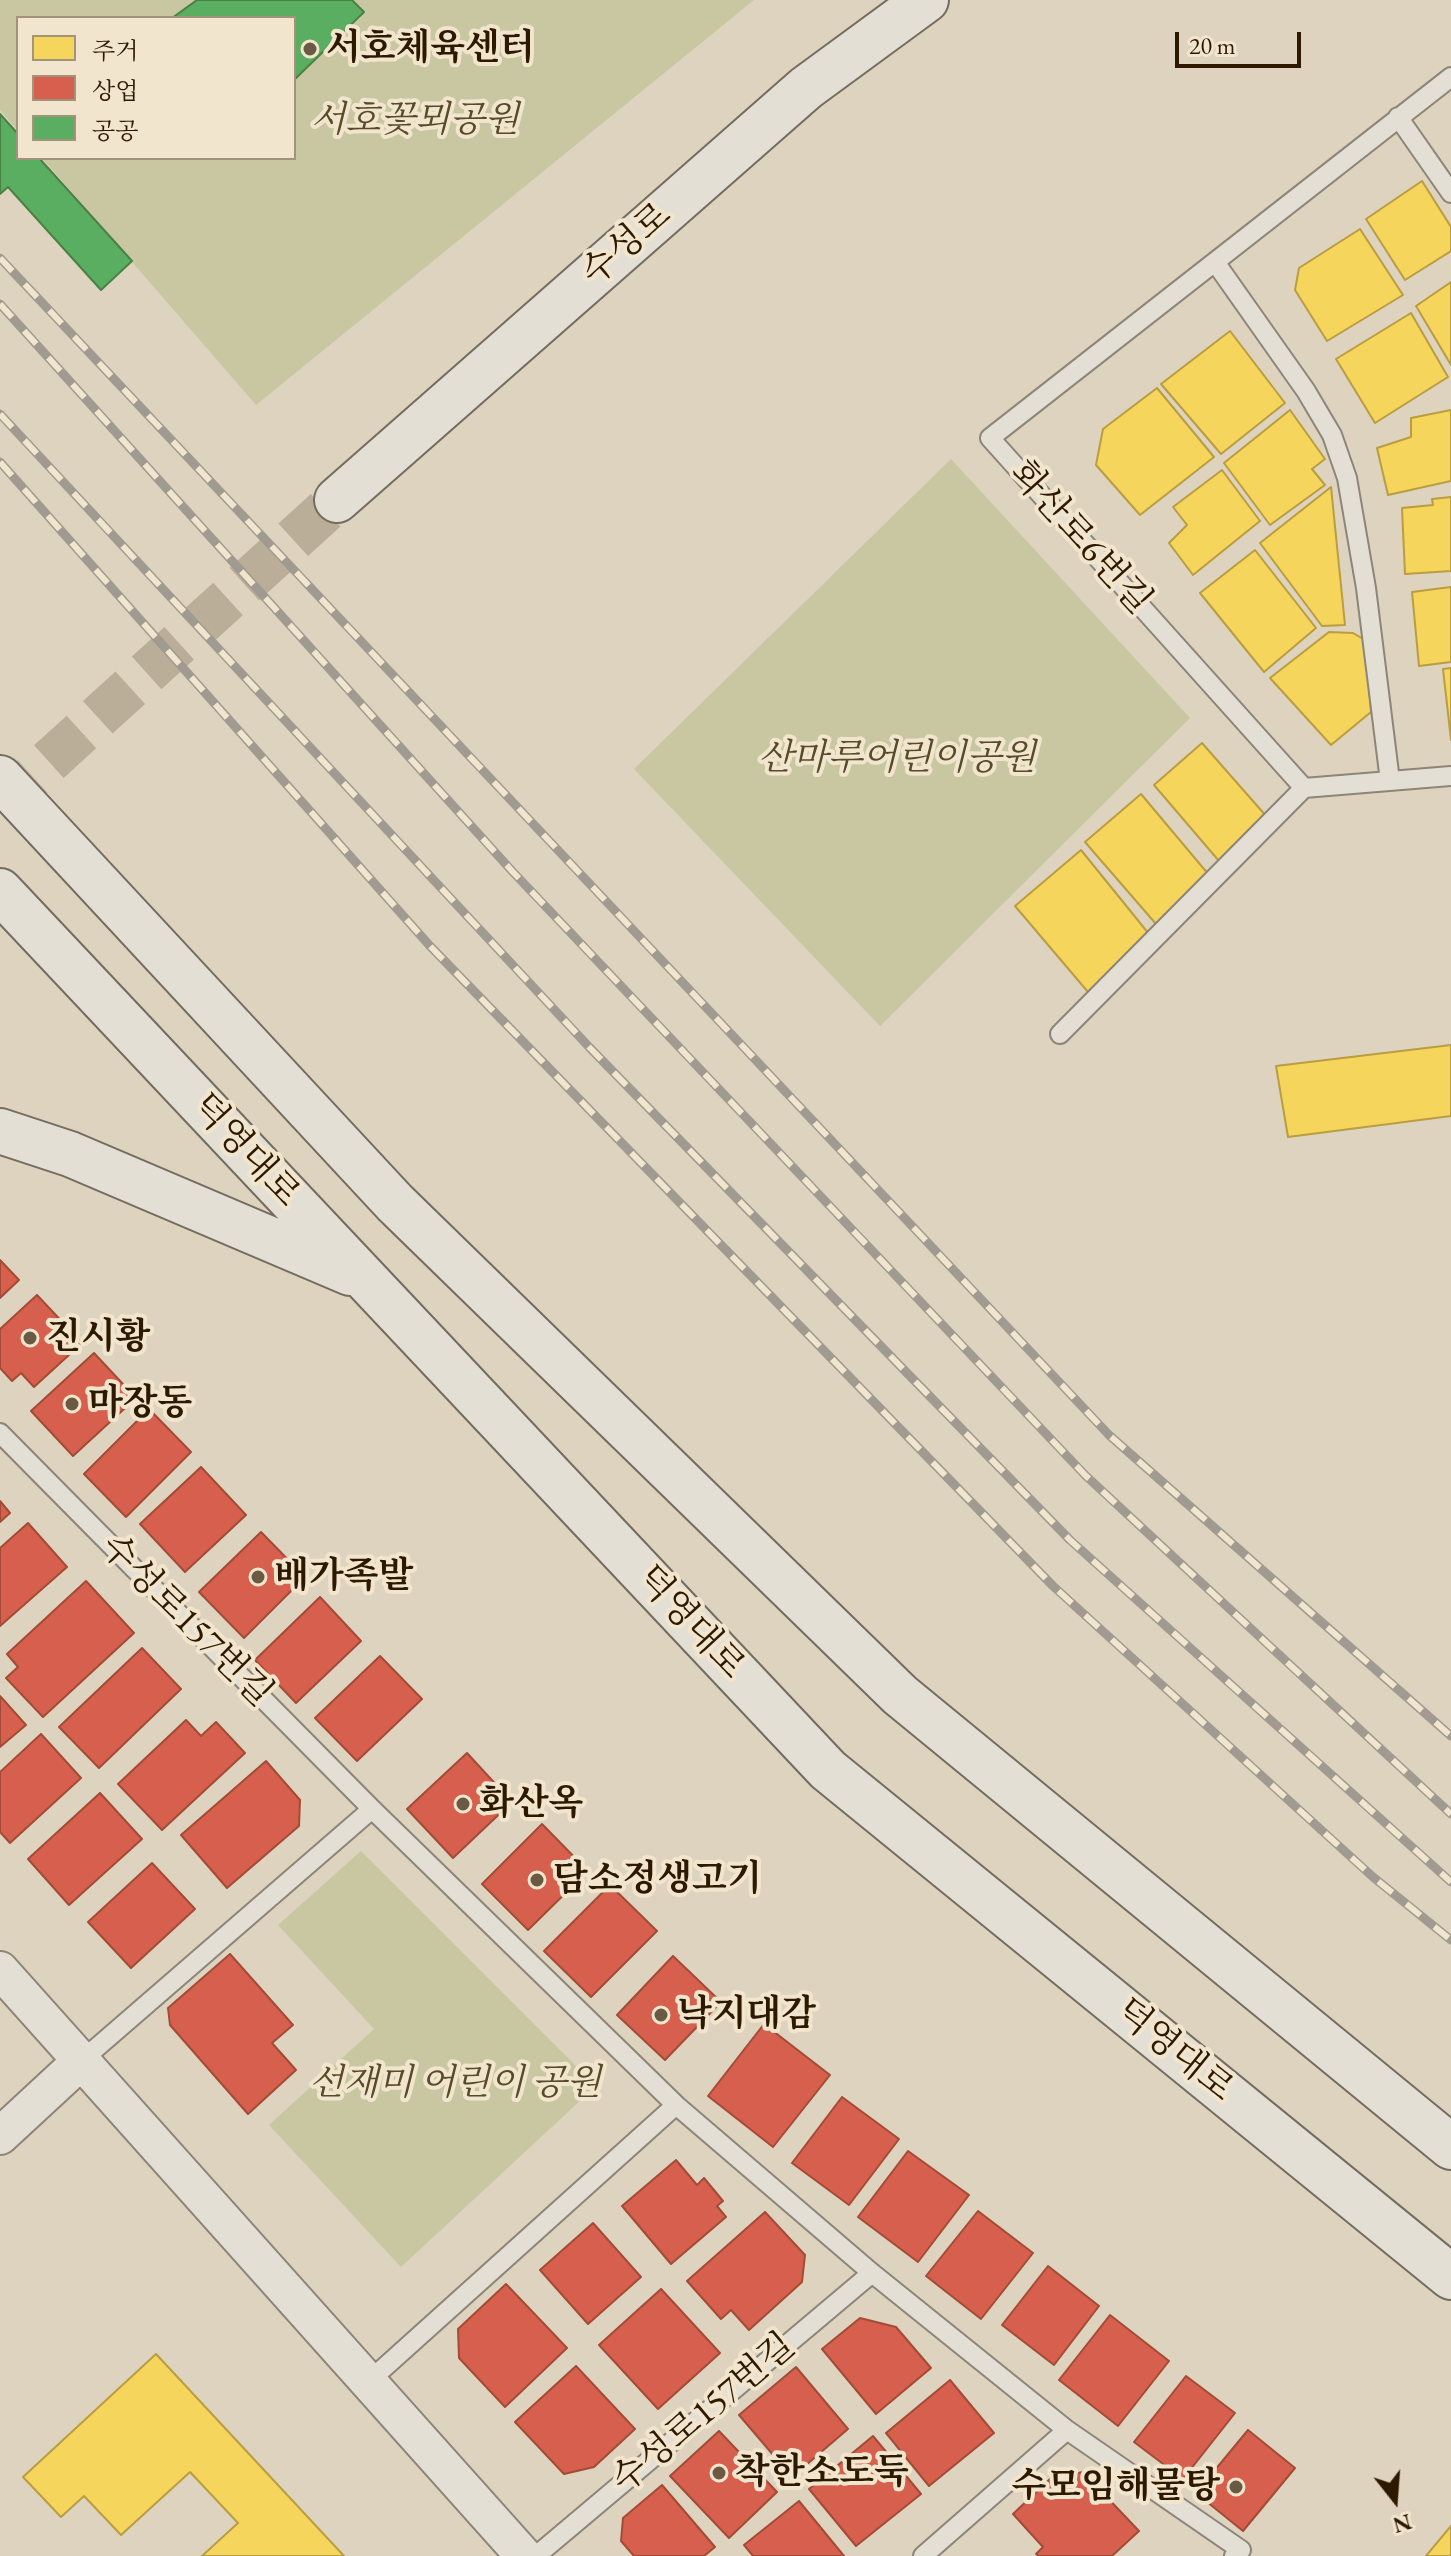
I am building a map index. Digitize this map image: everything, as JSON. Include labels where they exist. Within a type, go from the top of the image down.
[{"type":"main road","name":"수성로","points":[[337,500],[806,88],[926,0]]},
{"type":"main road","name":"덕영대로","points":[[0,778],[395,1203],[900,1695],[1451,2147]]},
{"type":"main road","name":"덕영대로","points":[[0,891],[828,1770],[1451,2277]]},
{"type":"main road","points":[[0,1131],[70,1154],[367,1281]]},
{"type":"street","points":[[0,1970],[524,2556]]},
{"type":"street","points":[[0,2136],[80,2062]]},
{"type":"lane","name":"화산로6번길","points":[[1304,788],[990,438],[1451,77]]},
{"type":"lane","points":[[1398,117],[1451,193]]},
{"type":"lane","points":[[1215,262],[1306,391],[1332,435],[1347,478],[1369,603],[1390,781]]},
{"type":"lane","points":[[1060,1034],[1304,788],[1451,776]]},
{"type":"lane","name":"수성로157번길","points":[[0,1433],[372,1809],[676,2105],[872,2273],[1067,2430],[1241,2550],[1234,2556]]},
{"type":"lane","points":[[80,2062],[372,1809]]},
{"type":"lane","points":[[367,2383],[676,2105]]},
{"type":"lane","name":"수성로157번길","points":[[536,2556],[872,2273]]},
{"type":"lane","points":[[923,2556],[1067,2430]]},
{"type":"green space","name":"서호꽃뫼공원","points":[[0,0],[754,0],[256,405],[44,160],[296,160],[296,16],[16,16],[16,129],[0,110]]},
{"type":"green space","name":"산마루어린이공원","points":[[951,459],[1190,718],[880,1026],[634,769]]},
{"type":"green space","name":"선재미 어린이 공원","points":[[361,1851],[596,2086],[401,2267],[269,2125],[374,2029],[278,1925]]},
{"type":"building: 주거","points":[[1422,181],[1451,227],[1451,251],[1405,280],[1366,219]]},
{"type":"building: 주거","points":[[1360,229],[1403,295],[1327,341],[1295,290],[1299,268]]},
{"type":"building: 주거","points":[[1451,282],[1451,365],[1416,306]]},
{"type":"building: 주거","points":[[1411,313],[1448,377],[1375,423],[1336,359]]},
{"type":"building: 주거","points":[[1230,331],[1285,403],[1221,454],[1161,384]]},
{"type":"building: 주거","points":[[1157,388],[1214,457],[1140,515],[1096,465],[1103,429]]},
{"type":"building: 주거","points":[[1290,410],[1325,459],[1312,469],[1325,485],[1270,525],[1224,463]]},
{"type":"building: 주거","points":[[1451,410],[1451,481],[1388,495],[1377,448],[1411,437],[1411,418]]},
{"type":"building: 주거","points":[[1222,470],[1260,521],[1193,575],[1169,543],[1187,525],[1173,507]]},
{"type":"building: 주거","points":[[1331,487],[1345,625],[1322,626],[1260,543]]},
{"type":"building: 주거","points":[[1451,497],[1451,571],[1405,574],[1402,508],[1433,505],[1432,499]]},
{"type":"building: 주거","points":[[1255,550],[1316,628],[1264,672],[1200,593]]},
{"type":"building: 주거","points":[[1451,587],[1451,662],[1419,666],[1412,592]]},
{"type":"building: 주거","points":[[1329,632],[1353,633],[1365,640],[1371,712],[1331,745],[1270,678]]},
{"type":"building: 주거","points":[[1451,668],[1451,740],[1443,669]]},
{"type":"building: 주거","points":[[1202,743],[1267,817],[1219,861],[1154,785]]},
{"type":"building: 주거","points":[[1141,794],[1209,875],[1156,924],[1085,842]]},
{"type":"building: 주거","points":[[1081,850],[1149,934],[1088,992],[1015,906]]},
{"type":"building: 주거","points":[[1451,1045],[1451,1116],[1288,1137],[1276,1066]]},
{"type":"building: 주거","points":[[156,2354],[344,2556],[202,2556],[238,2523],[190,2472],[121,2535],[84,2496],[61,2517],[23,2477]]},
{"type":"building: 주거","points":[[1451,2526],[1451,2556],[1426,2556]]},
{"type":"building: 상업","points":[[0,1260],[19,1280],[0,1298]]},
{"type":"building: 상업","points":[[37,1295],[82,1343],[34,1387],[21,1373],[12,1381],[0,1368],[0,1329]]},
{"type":"building: 상업","points":[[94,1353],[136,1398],[73,1456],[31,1411]]},
{"type":"building: 상업","points":[[149,1409],[191,1452],[126,1517],[84,1474]]},
{"type":"building: 상업","points":[[201,1467],[246,1515],[185,1572],[140,1524]]},
{"type":"building: 상업","points":[[0,1501],[10,1513],[0,1522]]},
{"type":"building: 상업","points":[[28,1523],[67,1567],[0,1626],[0,1548]]},
{"type":"building: 상업","points":[[261,1532],[305,1577],[244,1638],[199,1592]]},
{"type":"building: 상업","points":[[86,1581],[134,1633],[43,1717],[6,1678],[18,1667],[7,1654]]},
{"type":"building: 상업","points":[[320,1597],[361,1641],[296,1703],[255,1660]]},
{"type":"building: 상업","points":[[142,1648],[181,1689],[99,1768],[59,1727]]},
{"type":"building: 상업","points":[[380,1656],[422,1699],[357,1761],[315,1718]]},
{"type":"building: 상업","points":[[0,1696],[26,1725],[0,1747]]},
{"type":"building: 상업","points":[[186,1720],[201,1736],[216,1722],[245,1753],[162,1830],[118,1784]]},
{"type":"building: 상업","points":[[41,1734],[81,1778],[10,1843],[0,1832],[0,1772]]},
{"type":"building: 상업","points":[[467,1753],[512,1802],[453,1858],[407,1809]]},
{"type":"building: 상업","points":[[266,1761],[300,1800],[299,1826],[227,1888],[181,1835]]},
{"type":"building: 상업","points":[[100,1793],[142,1839],[69,1905],[28,1859]]},
{"type":"building: 상업","points":[[542,1824],[588,1871],[528,1930],[482,1884]]},
{"type":"building: 상업","points":[[152,1863],[195,1909],[131,1968],[88,1922]]},
{"type":"building: 상업","points":[[610,1885],[657,1931],[591,1997],[544,1951]]},
{"type":"building: 상업","points":[[230,1954],[293,2025],[272,2043],[296,2070],[248,2114],[170,2025],[168,2008]]},
{"type":"building: 상업","points":[[673,1956],[721,2002],[665,2060],[617,2015]]},
{"type":"building: 상업","points":[[764,2024],[830,2075],[773,2147],[708,2096]]},
{"type":"building: 상업","points":[[842,2097],[899,2139],[849,2205],[792,2163]]},
{"type":"building: 상업","points":[[908,2151],[969,2195],[918,2262],[858,2217]]},
{"type":"building: 상업","points":[[676,2160],[697,2185],[704,2178],[723,2201],[717,2206],[726,2217],[671,2264],[622,2206]]},
{"type":"building: 상업","points":[[978,2211],[1033,2253],[981,2319],[926,2276]]},
{"type":"building: 상업","points":[[765,2212],[805,2255],[802,2282],[749,2330],[731,2310],[721,2319],[687,2281]]},
{"type":"building: 상업","points":[[593,2223],[641,2277],[588,2324],[540,2270]]},
{"type":"building: 상업","points":[[1048,2266],[1099,2306],[1054,2365],[1002,2325]]},
{"type":"building: 상업","points":[[506,2284],[567,2348],[505,2407],[459,2358],[458,2329]]},
{"type":"building: 상업","points":[[661,2289],[720,2353],[658,2409],[599,2345]]},
{"type":"building: 상업","points":[[1110,2315],[1169,2361],[1118,2426],[1059,2380]]},
{"type":"building: 상업","points":[[860,2318],[896,2327],[931,2368],[876,2414],[822,2349]]},
{"type":"building: 상업","points":[[576,2366],[635,2429],[594,2467],[564,2474],[515,2422]]},
{"type":"building: 상업","points":[[796,2367],[848,2429],[792,2477],[739,2415]]},
{"type":"building: 상업","points":[[1186,2376],[1235,2413],[1183,2479],[1134,2442]]},
{"type":"building: 상업","points":[[950,2380],[994,2433],[929,2486],[886,2433]]},
{"type":"building: 상업","points":[[1248,2430],[1295,2468],[1243,2531],[1196,2493]]},
{"type":"building: 상업","points":[[719,2431],[777,2492],[729,2538],[670,2476]]},
{"type":"building: 상업","points":[[873,2436],[921,2494],[856,2546],[809,2489]]},
{"type":"building: 상업","points":[[1083,2472],[1139,2531],[1112,2556],[1039,2556],[1036,2554],[1043,2547],[1013,2514],[1051,2478]]},
{"type":"building: 상업","points":[[662,2485],[715,2547],[704,2556],[634,2556],[621,2541],[623,2518]]},
{"type":"building: 상업","points":[[799,2501],[844,2556],[753,2556],[744,2545]]},
{"type":"building: 공공","name":"서호체육센터","points":[[197,0],[352,0],[364,12],[296,78],[296,16],[175,16]]},
{"type":"building: 공공","points":[[0,114],[16,132],[16,160],[41,160],[132,261],[101,290],[8,187],[0,194]]},
{"type":"tunnel","points":[[0,806],[337,500]]},
{"type":"railway","points":[[0,258],[1109,1435],[1451,1736]]},
{"type":"railway","points":[[0,304],[512,871],[1085,1475],[1451,1814]]},
{"type":"railway","points":[[0,414],[590,1048],[1070,1540],[1451,1882]]},
{"type":"railway","points":[[0,462],[430,946],[1053,1586],[1373,1877],[1451,1940]]},
{"type":"place","name":"서호체육센터","points":[[310,49]]},
{"type":"place","name":"진시황","points":[[30,1338]]},
{"type":"place","name":"마장동","points":[[72,1404]]},
{"type":"place","name":"배가족발","points":[[258,1577]]},
{"type":"place","name":"화산옥","points":[[463,1804]]},
{"type":"place","name":"담소정생고기","points":[[537,1880]]},
{"type":"place","name":"낙지대감","points":[[661,2015]]},
{"type":"place","name":"착한소도둑","points":[[719,2473]]},
{"type":"place","name":"수모임해물탕","points":[[1236,2487]]}]
